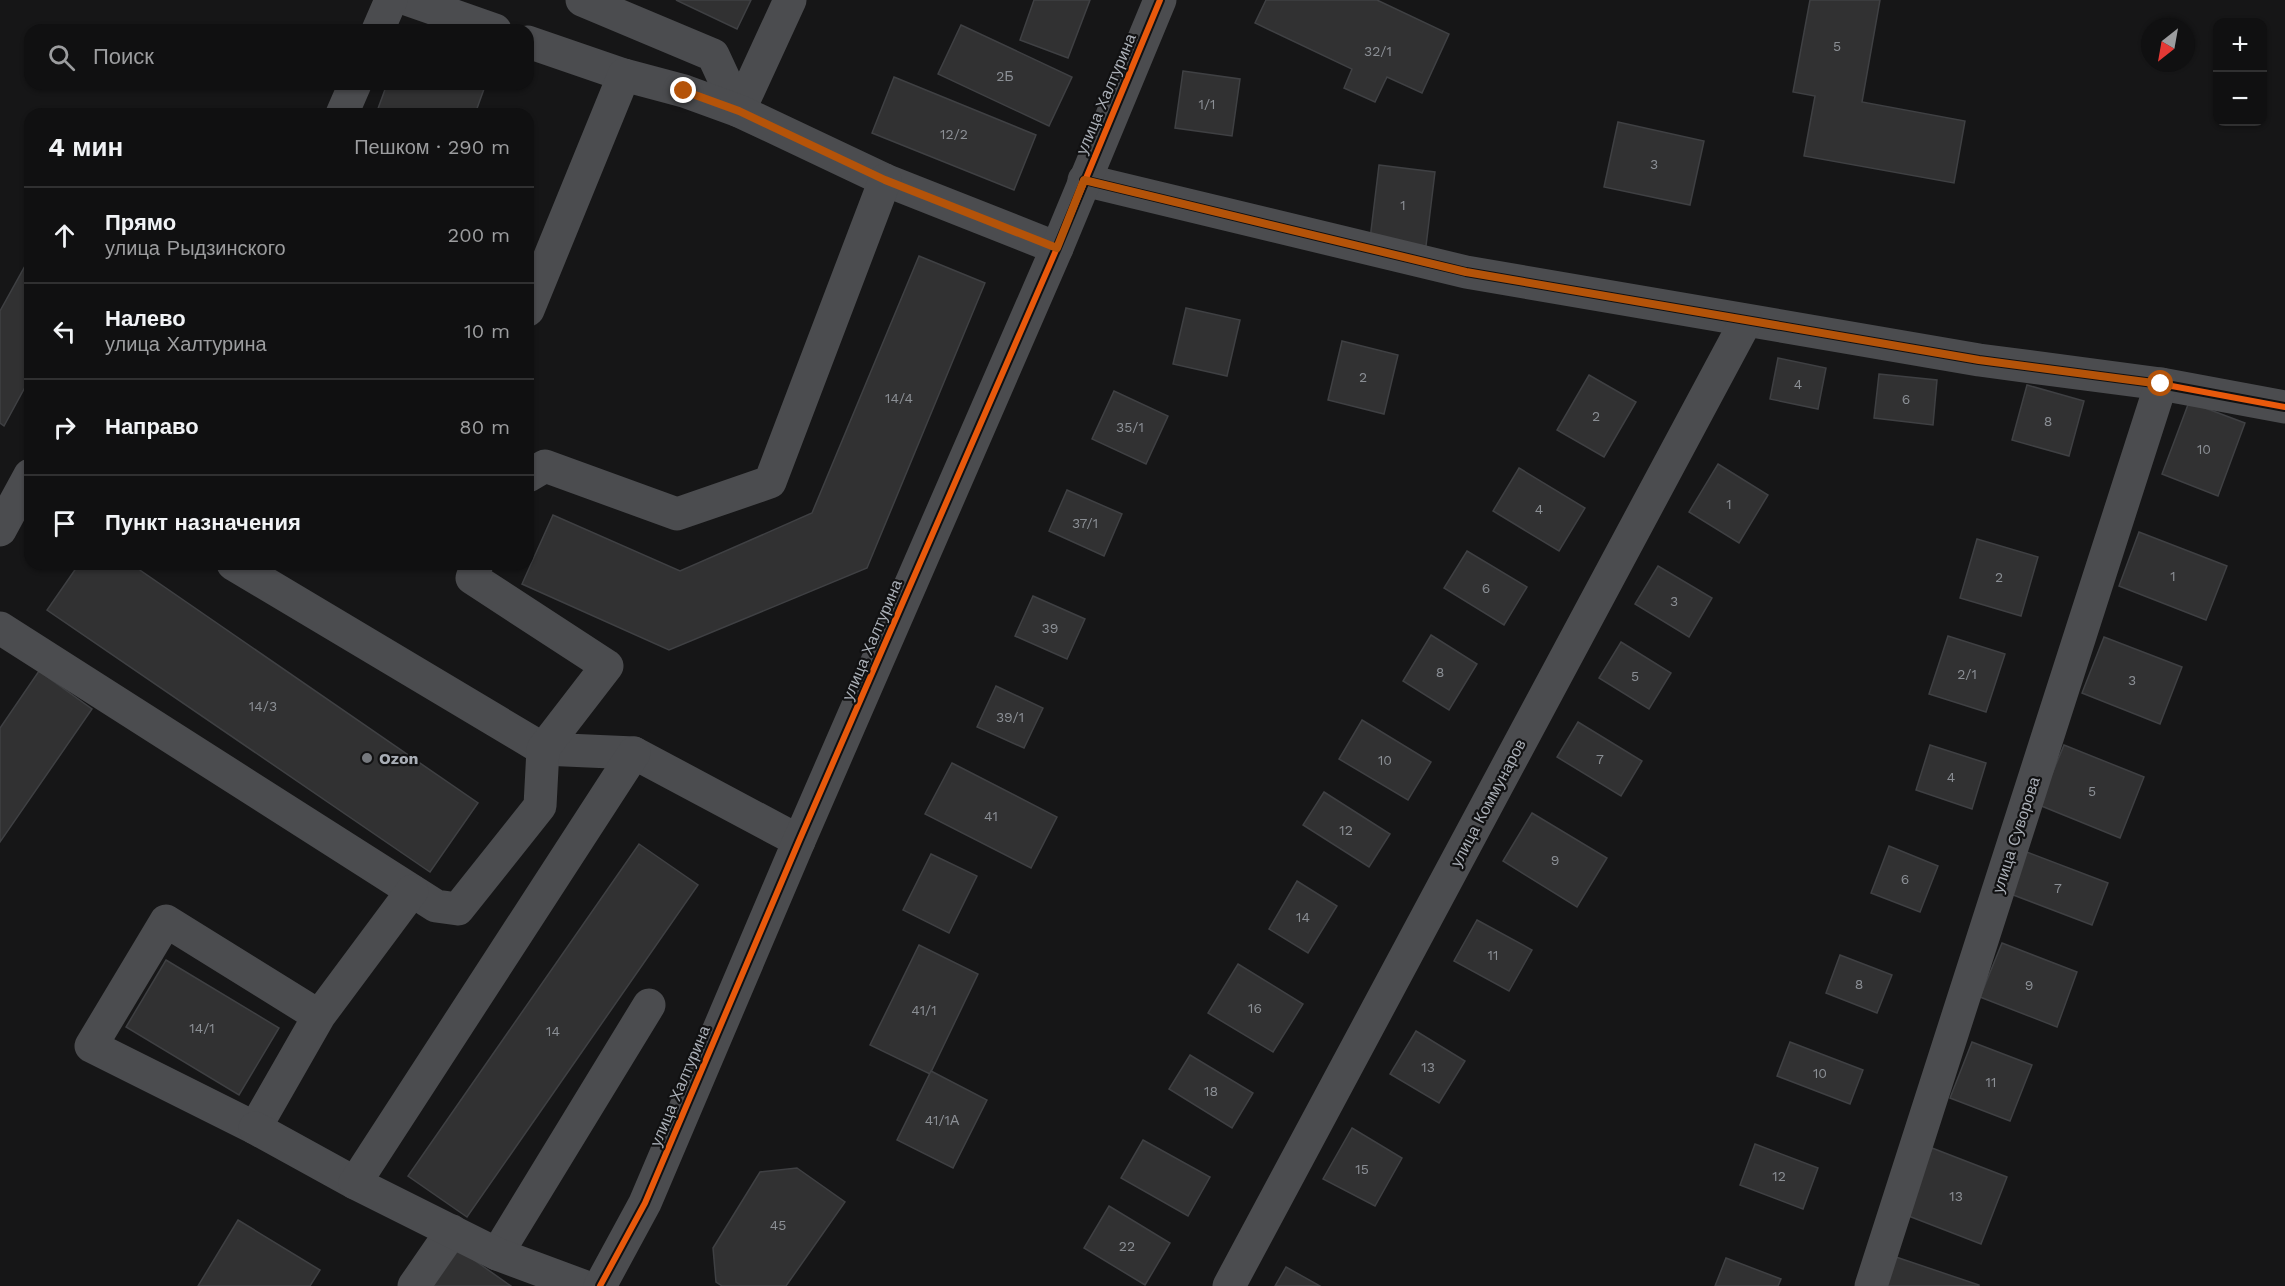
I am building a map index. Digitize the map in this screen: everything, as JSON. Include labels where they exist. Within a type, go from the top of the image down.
[{"type":"street","points":[[381,24],[391,0]]},
{"type":"street","points":[[409,0],[478,24]]},
{"type":"street","points":[[582,0],[624,8],[713,55],[739,111]]},
{"type":"street","points":[[739,111],[790,0]]},
{"type":"street","name":"улица Халтурина","points":[[600,1286],[645,1203],[799,841],[1057,248],[1160,0]]},
{"type":"street","points":[[534,44],[624,75],[684,91],[739,111],[885,180],[1057,248]]},
{"type":"street","points":[[534,295],[624,75]]},
{"type":"street","points":[[345,108],[352,90]]},
{"type":"street","points":[[534,472],[545,466],[677,514],[770,482],[885,180]]},
{"type":"street","points":[[1084,180],[1466,272],[1979,360],[2161,384],[2285,407]]},
{"type":"street","name":"улица Коммунаров","points":[[1229,1286],[1746,321]]},
{"type":"street","name":"улица Суворова","points":[[1871,1286],[2161,384]]},
{"type":"street","points":[[0,530],[24,486]]},
{"type":"street","points":[[243,570],[543,749],[634,753],[799,841]]},
{"type":"street","points":[[0,628],[436,906],[458,909],[540,806],[543,749],[607,666],[472,578],[475,570]]},
{"type":"street","points":[[356,1183],[634,753]]},
{"type":"street","points":[[255,1128],[319,1016],[412,891]]},
{"type":"street","points":[[319,1016],[166,921],[91,1046],[497,1254],[583,1286]]},
{"type":"street","points":[[497,1254],[649,1005]]},
{"type":"street","points":[[414,1286],[452,1231]]},
{"type":"building","points":[[676,0],[751,0],[737,29]]},
{"type":"building","points":[[1034,0],[1090,0],[1068,58],[1020,40]]},
{"type":"building","points":[[1266,0],[1377,0],[1449,34],[1422,93],[1387,77],[1375,102],[1344,88],[1352,69],[1255,23]]},
{"type":"building","points":[[1810,0],[1880,0],[1862,102],[1965,121],[1954,183],[1804,156],[1815,96],[1793,92]]},
{"type":"building","points":[[961,25],[1072,77],[1049,126],[938,74]]},
{"type":"building","points":[[1183,71],[1240,79],[1232,136],[1175,128]]},
{"type":"building","points":[[894,77],[1036,135],[1014,190],[872,133]]},
{"type":"building","points":[[385,90],[484,90],[477,108],[378,108]]},
{"type":"building","points":[[1618,122],[1704,141],[1690,205],[1604,187]]},
{"type":"building","points":[[1379,165],[1435,172],[1426,246],[1370,239]]},
{"type":"building","points":[[919,256],[985,283],[867,568],[669,650],[522,584],[528,570],[534,570],[534,557],[553,515],[680,571],[812,513]]},
{"type":"building","points":[[24,268],[24,389],[4,426],[0,423],[0,311]]},
{"type":"building","points":[[1186,308],[1240,320],[1227,376],[1173,364]]},
{"type":"building","points":[[1342,341],[1398,355],[1384,414],[1328,400]]},
{"type":"building","points":[[1778,358],[1826,368],[1818,409],[1770,399]]},
{"type":"building","points":[[1879,374],[1937,380],[1933,425],[1874,418]]},
{"type":"building","points":[[1589,375],[1636,402],[1604,457],[1557,430]]},
{"type":"building","points":[[2027,385],[2084,401],[2069,456],[2012,440]]},
{"type":"building","points":[[1114,391],[1168,416],[1146,464],[1092,439]]},
{"type":"building","points":[[2189,402],[2245,423],[2218,496],[2162,474]]},
{"type":"building","points":[[1718,464],[1768,495],[1739,543],[1689,512]]},
{"type":"building","points":[[1519,468],[1585,508],[1559,551],[1493,511]]},
{"type":"building","points":[[1067,490],[1122,514],[1104,556],[1049,531]]},
{"type":"building","points":[[2139,532],[2227,566],[2206,620],[2119,586]]},
{"type":"building","points":[[1977,539],[2038,557],[2021,616],[1960,598]]},
{"type":"building","points":[[1467,551],[1527,587],[1504,625],[1444,588]]},
{"type":"building","points":[[1658,566],[1712,598],[1689,637],[1635,604]]},
{"type":"building","points":[[75,570],[140,570],[478,803],[430,872],[47,610]]},
{"type":"building","points":[[1033,596],[1085,619],[1067,659],[1015,636]]},
{"type":"building","points":[[1431,635],[1477,664],[1449,710],[1403,681]]},
{"type":"building","points":[[1948,636],[2005,654],[1986,712],[1929,694]]},
{"type":"building","points":[[2104,637],[2182,667],[2160,724],[2082,693]]},
{"type":"building","points":[[1621,642],[1671,673],[1649,709],[1599,678]]},
{"type":"building","points":[[39,671],[92,709],[0,842],[0,728]]},
{"type":"building","points":[[996,686],[1043,708],[1024,748],[977,727]]},
{"type":"building","points":[[1362,720],[1431,762],[1408,800],[1339,759]]},
{"type":"building","points":[[1578,722],[1642,761],[1621,796],[1557,757]]},
{"type":"building","points":[[1930,745],[1986,763],[1972,809],[1916,790]]},
{"type":"building","points":[[2064,745],[2144,777],[2120,838],[2039,805]]},
{"type":"building","points":[[952,763],[1057,817],[1031,868],[925,814]]},
{"type":"building","points":[[1324,792],[1390,834],[1369,867],[1303,825]]},
{"type":"building","points":[[1532,813],[1607,858],[1577,907],[1503,861]]},
{"type":"building","points":[[639,844],[698,885],[467,1217],[408,1176]]},
{"type":"building","points":[[1889,846],[1938,866],[1920,912],[1871,893]]},
{"type":"building","points":[[2024,851],[2108,883],[2092,925],[2008,893]]},
{"type":"building","points":[[931,854],[977,876],[949,933],[903,910]]},
{"type":"building","points":[[1297,881],[1337,906],[1308,953],[1269,929]]},
{"type":"building","points":[[1477,920],[1532,950],[1509,991],[1454,961]]},
{"type":"building","points":[[2002,943],[2077,972],[2057,1027],[1980,997]]},
{"type":"building","points":[[919,945],[978,974],[930,1074],[870,1045]]},
{"type":"building","points":[[1840,955],[1892,975],[1877,1013],[1826,993]]},
{"type":"building","points":[[166,960],[279,1028],[239,1095],[126,1027]]},
{"type":"building","points":[[1238,964],[1303,1004],[1273,1052],[1208,1013]]},
{"type":"building","points":[[1416,1031],[1465,1061],[1439,1103],[1390,1074]]},
{"type":"building","points":[[1790,1042],[1863,1070],[1850,1104],[1777,1076]]},
{"type":"building","points":[[1972,1042],[2032,1065],[2010,1121],[1950,1098]]},
{"type":"building","points":[[1190,1055],[1253,1093],[1232,1128],[1169,1089]]},
{"type":"building","points":[[931,1071],[987,1100],[953,1168],[897,1140]]},
{"type":"building","points":[[1352,1128],[1402,1158],[1375,1206],[1323,1179]]},
{"type":"building","points":[[1143,1140],[1210,1177],[1188,1216],[1121,1178]]},
{"type":"building","points":[[1755,1144],[1818,1168],[1803,1209],[1740,1185]]},
{"type":"building","points":[[1932,1148],[2007,1177],[1981,1244],[1906,1215]]},
{"type":"building","points":[[797,1168],[845,1202],[786,1286],[722,1286],[716,1282],[713,1248],[760,1172]]},
{"type":"building","points":[[1109,1206],[1170,1243],[1145,1285],[1084,1248]]},
{"type":"building","points":[[238,1220],[320,1270],[310,1286],[198,1286]]},
{"type":"building","points":[[457,1248],[511,1286],[430,1286]]},
{"type":"building","points":[[1893,1256],[1979,1285],[1979,1286],[1882,1286]]},
{"type":"building","points":[[1726,1258],[1781,1279],[1778,1286],[1715,1286]]},
{"type":"building","points":[[1286,1267],[1320,1286],[1275,1286]]},
{"type":"cycle path","points":[[600,1286],[645,1203],[799,841],[1057,248],[1160,0]]},
{"type":"cycle path","points":[[1084,180],[1466,272],[1979,360],[2161,384],[2285,407]]},
{"type":"place","name":"Ozon","points":[[367,758]]},
{"type":"route","points":[[684,91],[739,111],[885,180],[1057,248],[1084,180],[1466,272],[1979,360],[2161,384]]}]
